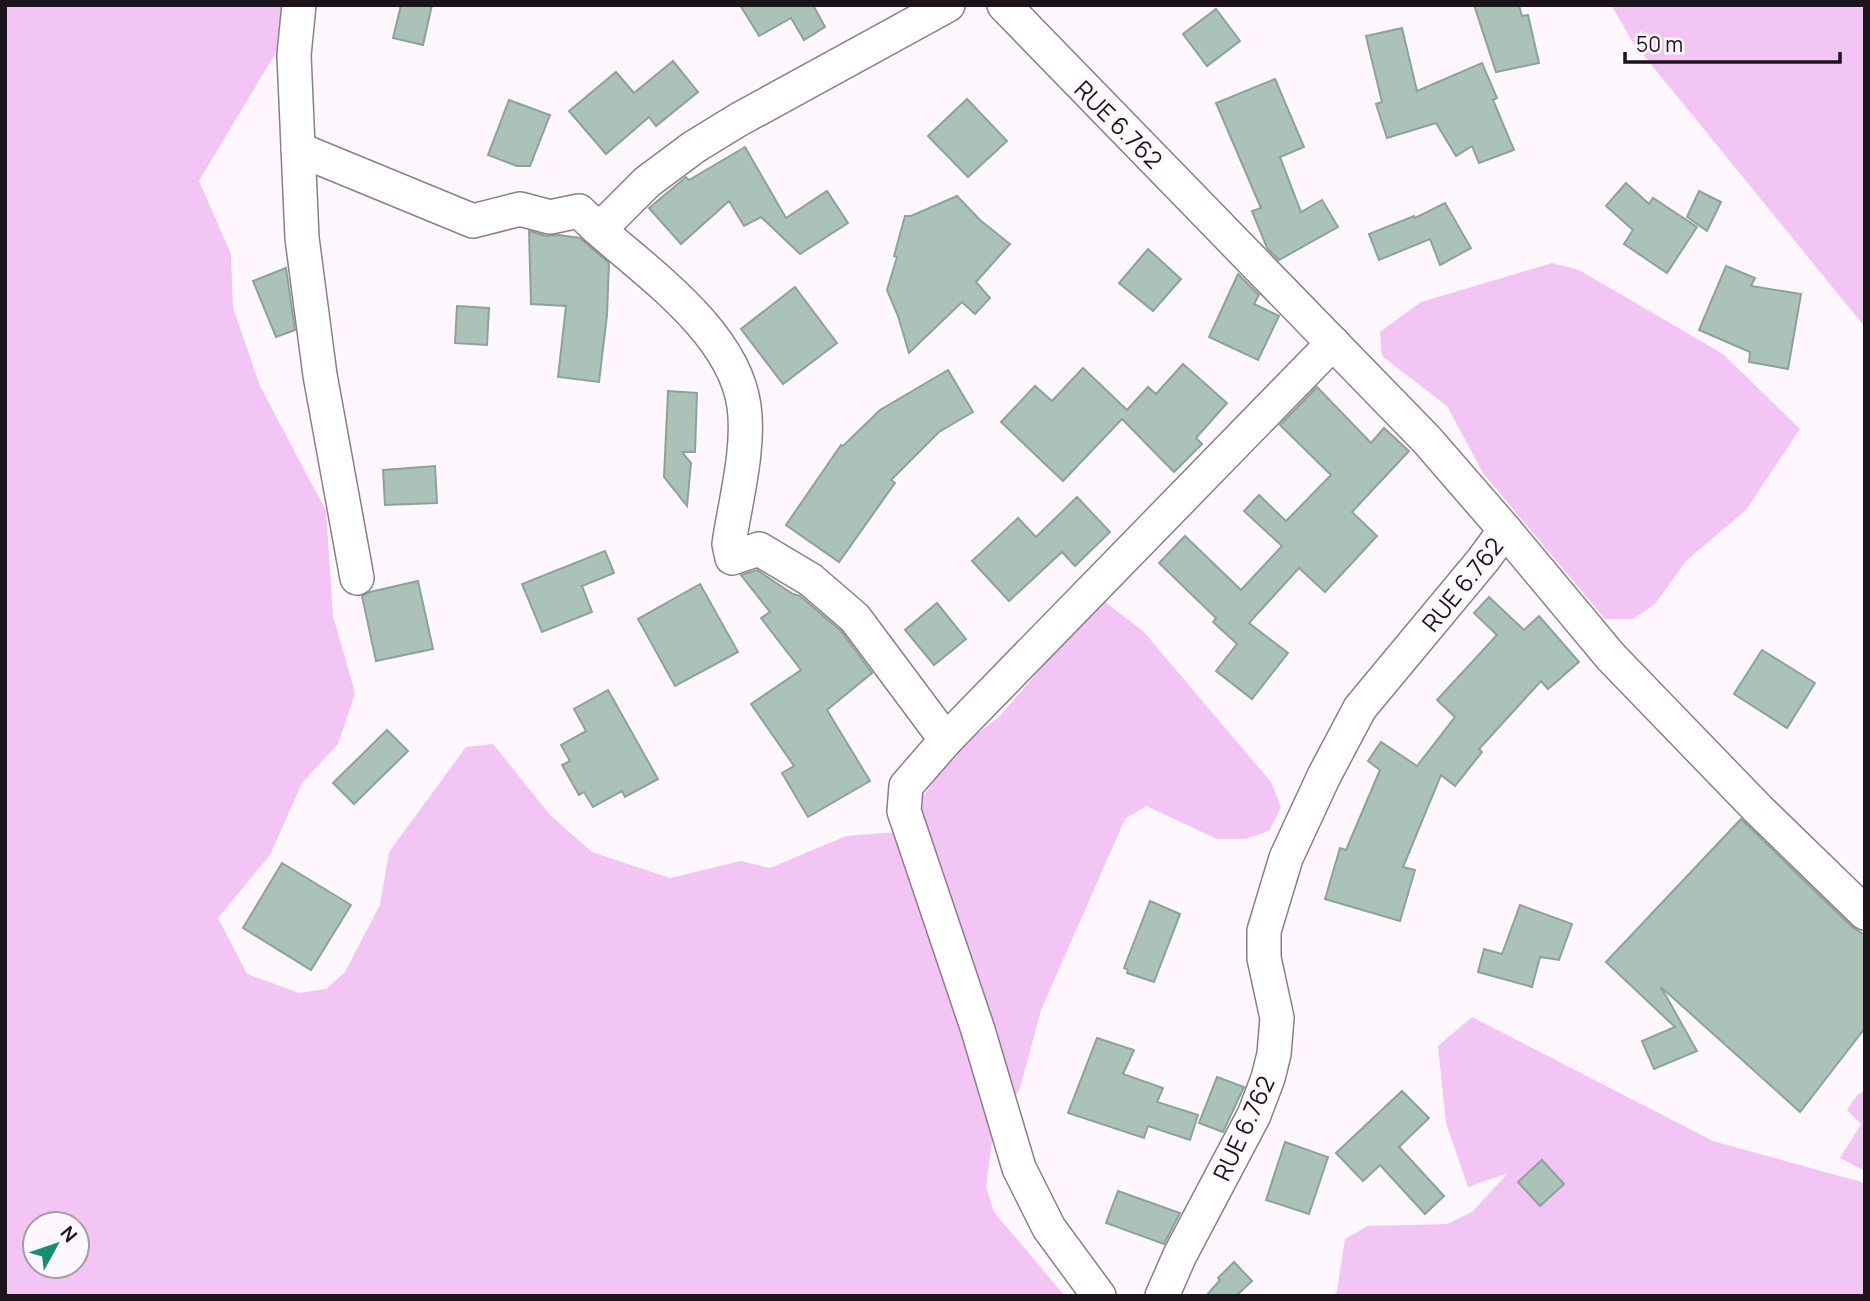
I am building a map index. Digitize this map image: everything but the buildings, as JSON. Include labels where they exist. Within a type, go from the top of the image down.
[{"type":"street","points":[[299,5],[294,55],[302,238],[320,375],[357,578]]},
{"type":"street","points":[[597,228],[607,222],[647,183],[694,147],[948,5]]},
{"type":"street","name":"RUE 6.762","points":[[1004,5],[1427,440],[1505,530],[1360,708],[1324,776],[1286,858],[1264,931],[1264,958],[1278,1018],[1268,1078],[1254,1115],[1180,1255],[1162,1296]]},
{"type":"street","points":[[298,149],[473,221],[520,209],[550,217],[579,211],[671,294],[713,338],[733,368],[744,406],[743,452],[729,544],[732,558],[759,549],[811,580],[855,618],[946,740]]},
{"type":"street","points":[[1099,1296],[1049,1228],[1019,1168],[978,1030],[904,811],[905,786],[946,740],[1333,343]]},
{"type":"street","points":[[1505,530],[1611,657],[1759,810],[1865,913]]},
{"type":"shaded area","points":[[5,5],[285,5],[278,49],[199,181],[231,254],[233,308],[260,386],[326,511],[333,616],[355,693],[338,744],[302,783],[270,855],[218,918],[247,974],[299,993],[326,989],[345,972],[380,905],[389,852],[466,747],[493,744],[550,815],[592,852],[670,878],[741,861],[770,868],[846,836],[897,832],[958,748],[999,717],[1101,599],[1143,631],[1271,782],[1281,807],[1269,831],[1245,839],[1217,839],[1146,806],[1125,819],[1041,1010],[1020,1088],[993,1134],[986,1187],[994,1212],[1065,1296],[5,1296]]},
{"type":"shaded area","points":[[1611,5],[1865,5],[1865,327],[1632,41]]},
{"type":"shaded area","points":[[1552,263],[1579,270],[1723,354],[1800,429],[1746,510],[1687,560],[1655,604],[1633,619],[1605,619],[1483,473],[1447,406],[1382,356],[1380,332],[1421,302]]},
{"type":"shaded area","points":[[1472,1017],[1713,1141],[1865,1183],[1865,1296],[1333,1296],[1337,1291],[1345,1239],[1368,1226],[1447,1224],[1472,1212],[1508,1173],[1468,1187],[1446,1123],[1438,1046]]},
{"type":"shaded area","points":[[1865,1091],[1865,1171],[1840,1158],[1861,1124],[1847,1110],[1857,1095]]}]
